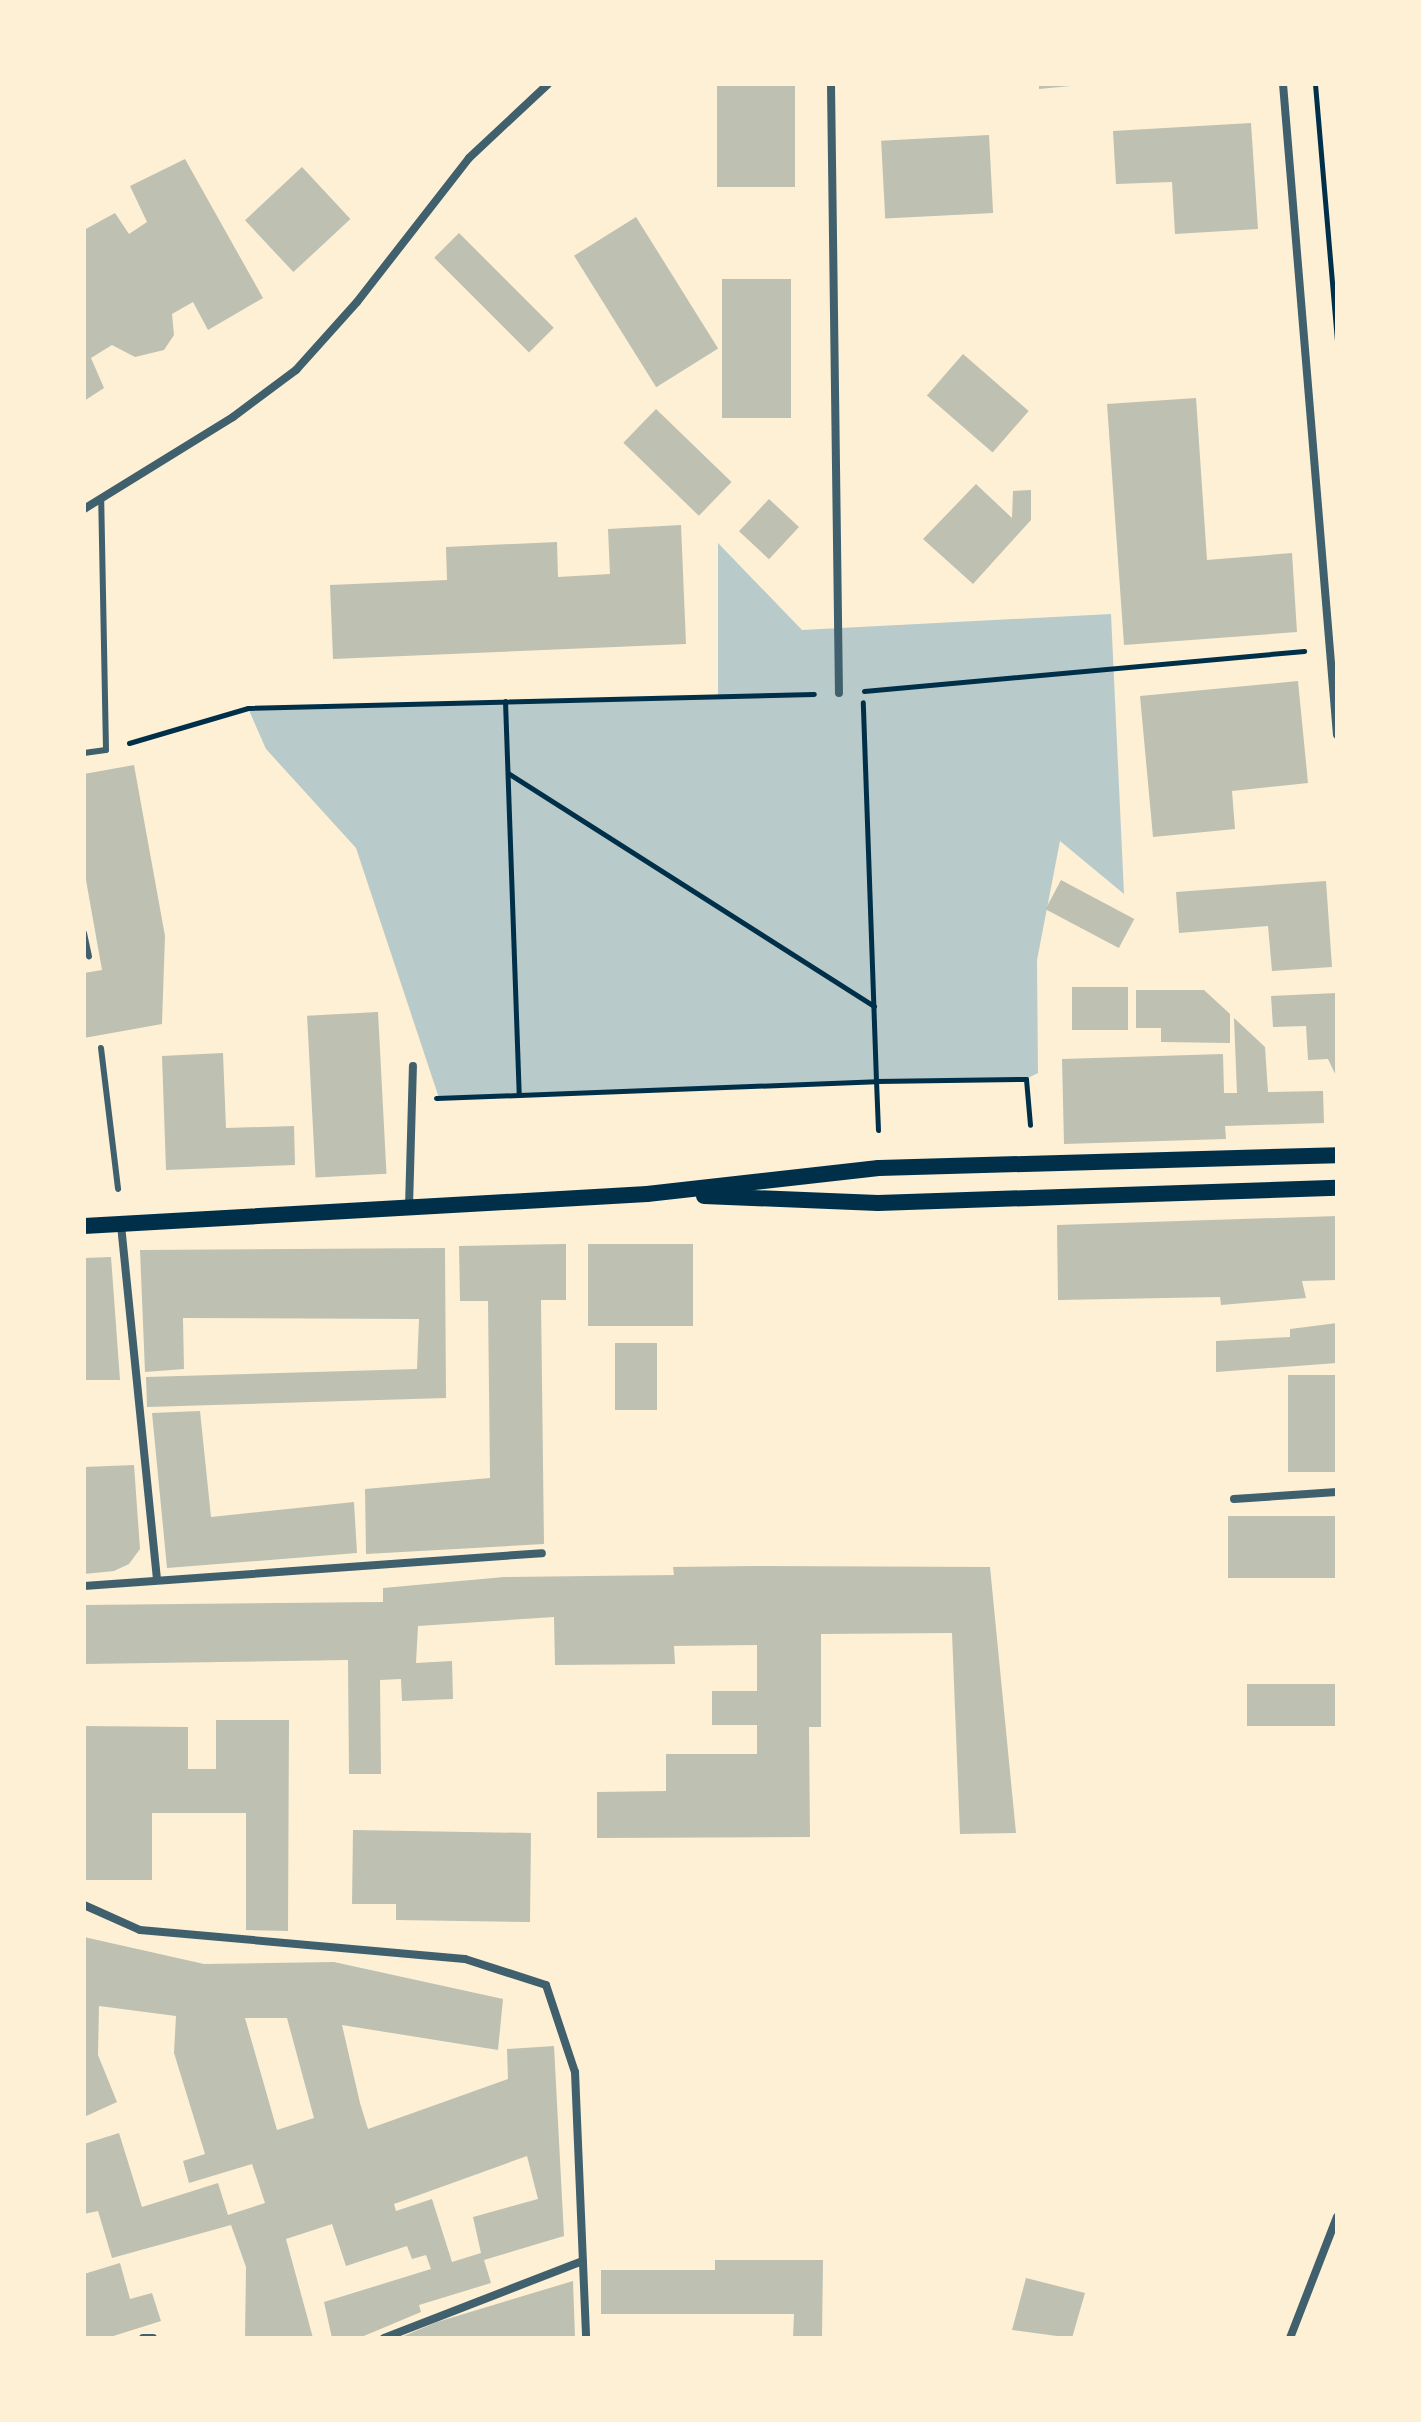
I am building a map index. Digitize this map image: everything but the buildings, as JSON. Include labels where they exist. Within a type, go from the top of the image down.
[{"type":"main road","points":[[84,1226],[647,1194],[879,1168],[1337,1155]]},
{"type":"main road","points":[[647,1194],[878,1203],[1337,1188]]},
{"type":"street","points":[[84,509],[233,417],[296,370],[357,302],[469,158],[548,84]]},
{"type":"street","points":[[831,84],[839,693]]},
{"type":"street","points":[[1283,84],[1327,649],[1337,735]]},
{"type":"street","points":[[409,1207],[413,1066]]},
{"type":"street","points":[[121,1224],[157,1578]]},
{"type":"street","points":[[1234,1499],[1337,1492]]},
{"type":"street","points":[[84,1586],[157,1578],[542,1553]]},
{"type":"street","points":[[84,1905],[140,1930],[465,1959],[546,1985],[575,2072],[586,2338]]},
{"type":"street","points":[[1290,2338],[1337,2217]]},
{"type":"street","points":[[384,2338],[583,2261]]},
{"type":"street","points":[[143,2338],[153,2338]]},
{"type":"lane","points":[[84,753],[106,750],[101,499]]},
{"type":"lane","points":[[84,933],[89,956]]},
{"type":"lane","points":[[101,1048],[118,1189]]},
{"type":"path","points":[[1315,84],[1334,267],[1337,343]]},
{"type":"path","points":[[106,750],[248,708],[839,693],[1327,649]]},
{"type":"path","points":[[863,691],[878,1130]]},
{"type":"path","points":[[505,701],[519,1095]]},
{"type":"path","points":[[508,772],[874,1006]]},
{"type":"path","points":[[412,1098],[876,1081],[1026,1079],[1030,1125]]},
{"type":"shaded area","points":[[718,543],[802,630],[1111,614],[1124,894],[1060,841],[1037,960],[1038,1073],[1026,1079],[439,1098],[356,848],[266,749],[248,708],[718,695]]}]
